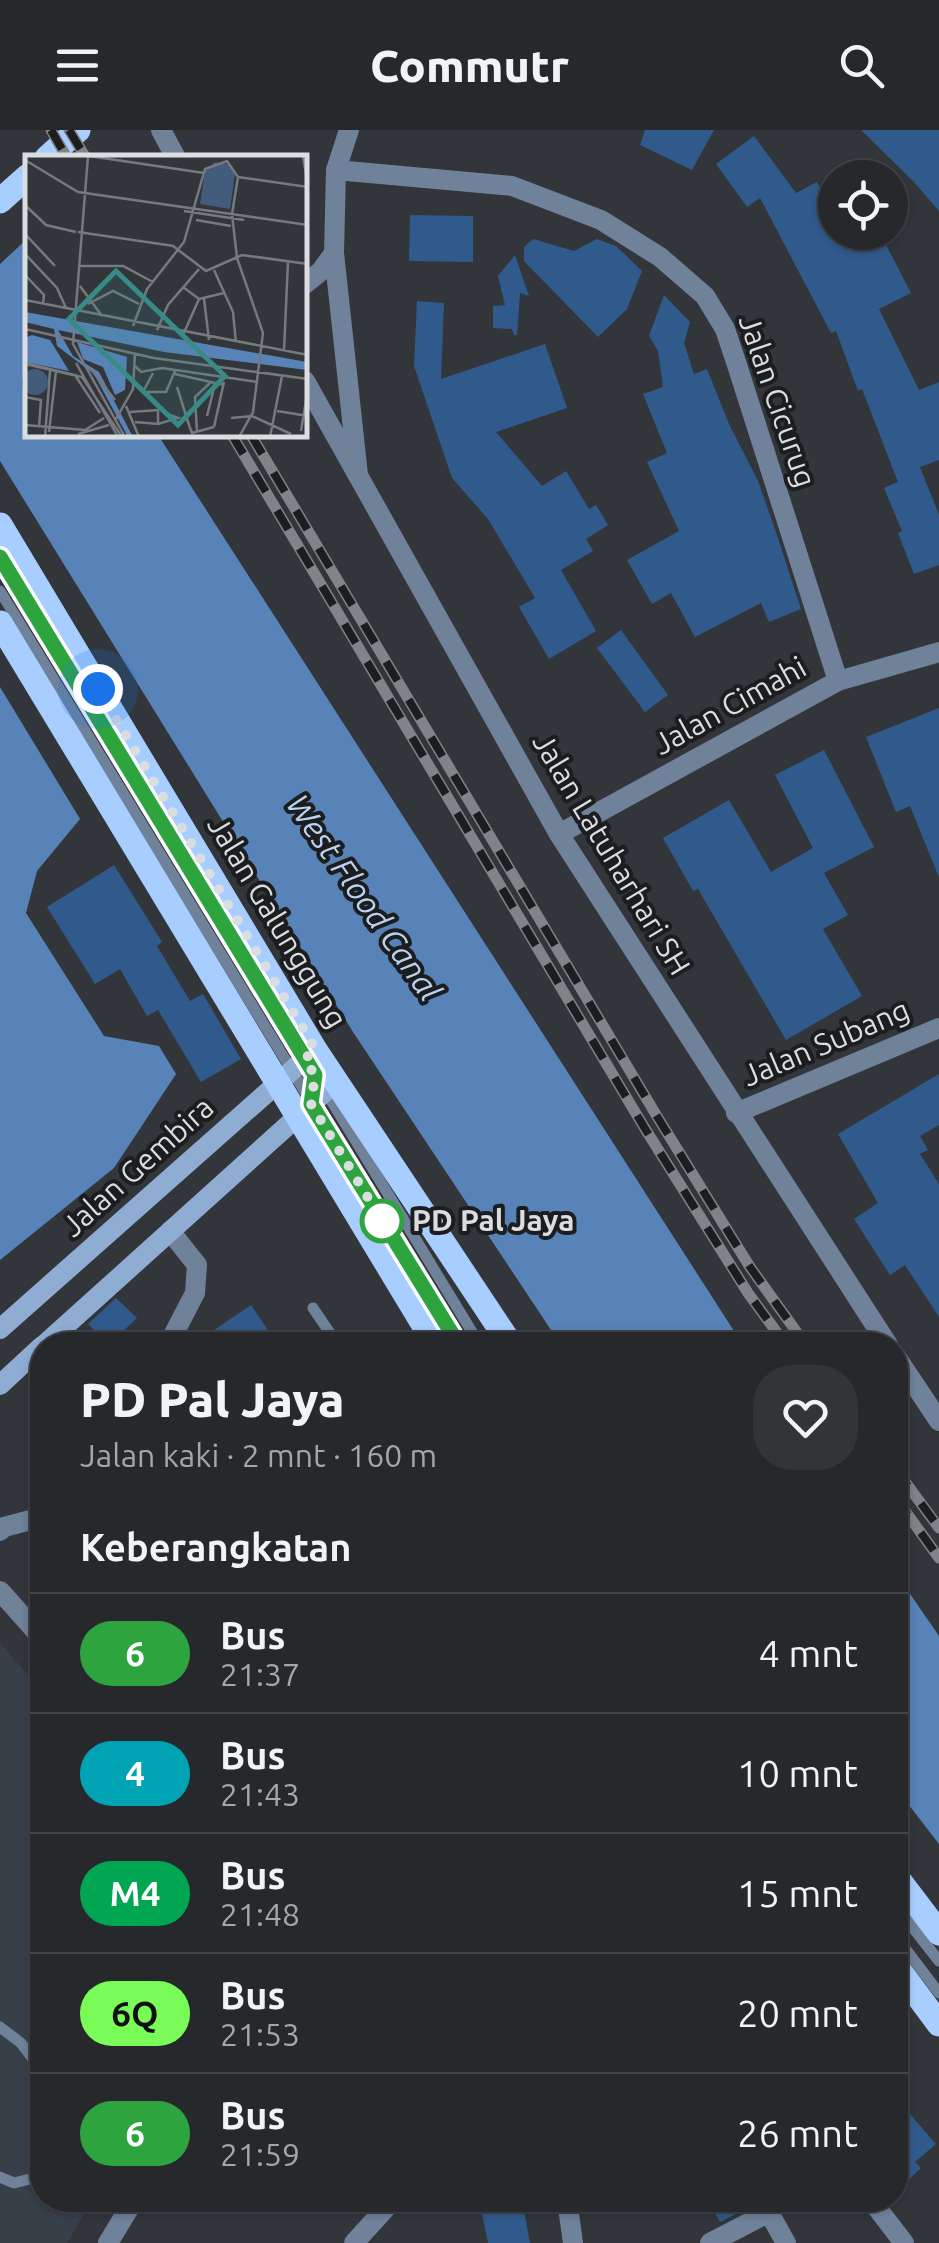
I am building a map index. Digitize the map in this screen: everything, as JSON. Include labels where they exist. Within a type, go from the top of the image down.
[{"type":"main road","points":[[51,155],[78,130]]},
{"type":"main road","points":[[0,201],[25,179]]},
{"type":"main road","name":"Jalan Galunggung","points":[[0,525],[308,1081],[428,1332]]},
{"type":"main road","name":"Jalan Galunggung","points":[[0,623],[308,1081],[501,1332]]},
{"type":"main road","points":[[59,1332],[170,1232],[308,1081]]},
{"type":"main road","name":"Jalan Gembira","points":[[0,1329],[308,1081]]},
{"type":"main road","points":[[0,1385],[30,1358]]},
{"type":"main road","points":[[908,1892],[939,1934]]},
{"type":"main road","points":[[908,1983],[939,2024]]},
{"type":"street","points":[[161,130],[174,155]]},
{"type":"street","points":[[348,130],[336,170],[334,253],[358,474]]},
{"type":"street","name":"Jalan Cicurug","points":[[336,170],[512,186],[601,220],[660,257],[705,296],[724,329],[738,368],[838,681]]},
{"type":"street","points":[[308,282],[321,272],[334,253]]},
{"type":"street","name":"Jalan Latuharhari SH","points":[[308,386],[559,834],[879,1332]]},
{"type":"street","name":"Jalan Cimahi","points":[[559,834],[838,681],[939,652]]},
{"type":"street","name":"Jalan Subang","points":[[736,1113],[939,1028]]},
{"type":"street","points":[[170,1232],[197,1264],[195,1293],[175,1332]]},
{"type":"street","points":[[908,1374],[939,1420]]},
{"type":"street","points":[[0,1531],[30,1520]]},
{"type":"street","points":[[0,1591],[30,1625]]},
{"type":"street","points":[[108,2243],[127,2212]]},
{"type":"street","points":[[361,2241],[384,2212]]},
{"type":"street","points":[[569,2212],[573,2243]]},
{"type":"street","points":[[710,2243],[757,2212]]},
{"type":"street","points":[[768,2212],[786,2243]]},
{"type":"street","points":[[880,2212],[904,2243]]},
{"type":"lane","points":[[0,557],[452,1332]]},
{"type":"lane","points":[[0,591],[308,1081],[472,1332]]},
{"type":"lane","points":[[313,1308],[329,1332]]},
{"type":"lane","points":[[908,1922],[939,1961]]},
{"type":"lane","points":[[908,1951],[939,1993]]},
{"type":"lane","points":[[0,2028],[21,2042],[30,2054]]},
{"type":"lane","points":[[0,2178],[14,2183],[30,2179]]},
{"type":"shaded area","points":[[0,1643],[30,1677],[30,2212],[85,2212],[67,2243],[0,2243]]},
{"type":"water","name":"West Flood Canal","points":[[0,189],[25,230],[25,438],[160,438],[735,1332],[552,1332],[353,1032],[0,461]]},
{"type":"water","points":[[0,687],[80,819],[37,871],[26,913],[104,1036],[159,1046],[176,1074],[114,1168],[0,1260]]},
{"type":"water","points":[[908,1591],[939,1636],[939,1844],[908,1804]]},
{"type":"pier","points":[[0,184],[25,219],[25,241],[0,264]]},
{"type":"building","points":[[645,130],[714,130],[692,170],[640,145]]},
{"type":"building","points":[[861,130],[939,130],[939,211],[908,176],[908,160],[892,160]]},
{"type":"building","points":[[754,136],[796,193],[817,182],[818,250],[889,250],[911,293],[879,309],[919,390],[939,382],[939,460],[920,467],[939,515],[939,565],[914,574],[884,488],[898,482],[836,331],[831,333],[760,198],[747,207],[716,164]]},
{"type":"building","points":[[410,215],[473,216],[473,262],[409,261]]},
{"type":"building","points":[[533,239],[574,251],[597,239],[616,246],[642,271],[627,309],[598,337],[524,261],[524,247]]},
{"type":"building","points":[[515,255],[529,296],[520,293],[517,335],[512,329],[493,328],[493,306],[505,305],[498,276]]},
{"type":"building","points":[[664,295],[690,322],[684,343],[694,374],[707,369],[758,481],[801,609],[769,622],[761,603],[695,637],[671,593],[652,604],[627,560],[679,531],[647,462],[667,453],[643,394],[663,387],[658,351],[649,336]]},
{"type":"building","points":[[417,301],[444,303],[441,379],[545,344],[567,408],[496,432],[542,486],[566,471],[589,509],[596,505],[608,525],[586,539],[593,551],[561,570],[596,631],[549,659],[519,607],[535,598],[488,519],[452,478],[414,366]]},
{"type":"building","points":[[621,630],[668,695],[645,712],[597,648]]},
{"type":"building","points":[[939,708],[938,875],[910,806],[896,812],[866,737]]},
{"type":"building","points":[[824,750],[874,847],[824,873],[848,915],[823,929],[862,996],[786,1040],[698,889],[693,891],[663,838],[729,800],[771,872],[813,848],[775,775]]},
{"type":"building","points":[[114,865],[162,942],[157,946],[190,1001],[203,994],[241,1059],[201,1082],[158,1010],[147,1016],[120,969],[95,984],[47,907]]},
{"type":"building","points":[[939,1074],[939,1125],[920,1136],[928,1150],[920,1154],[939,1184],[939,1317],[905,1265],[890,1275],[854,1219],[878,1203],[838,1134]]},
{"type":"building","points":[[116,1298],[137,1318],[122,1332],[96,1332],[88,1324]]},
{"type":"building","points":[[251,1305],[269,1332],[211,1332]]},
{"type":"building","points":[[908,2112],[936,2144],[915,2162],[921,2168],[908,2180]]},
{"type":"building","points":[[482,2212],[524,2212],[530,2243],[488,2243]]},
{"type":"building","points":[[715,2212],[740,2212],[720,2222]]},
{"type":"railway","points":[[51,130],[65,155]]},
{"type":"railway","points":[[69,130],[84,155]]},
{"type":"railway","points":[[234,438],[644,1127],[776,1332]]},
{"type":"railway","points":[[253,438],[658,1118],[750,1267],[797,1332]]},
{"type":"railway","points":[[908,1486],[939,1528]]},
{"type":"railway","points":[[908,1515],[939,1558]]},
{"type":"bus line","name":"6","points":[[0,557],[315,1075],[311,1104],[451,1332]]},
{"type":"place","name":"PD Pal Jaya","points":[[382,1221]]},
{"type":"route","points":[[98,689],[316,1050],[304,1059],[315,1075],[311,1104],[382,1221]]}]
